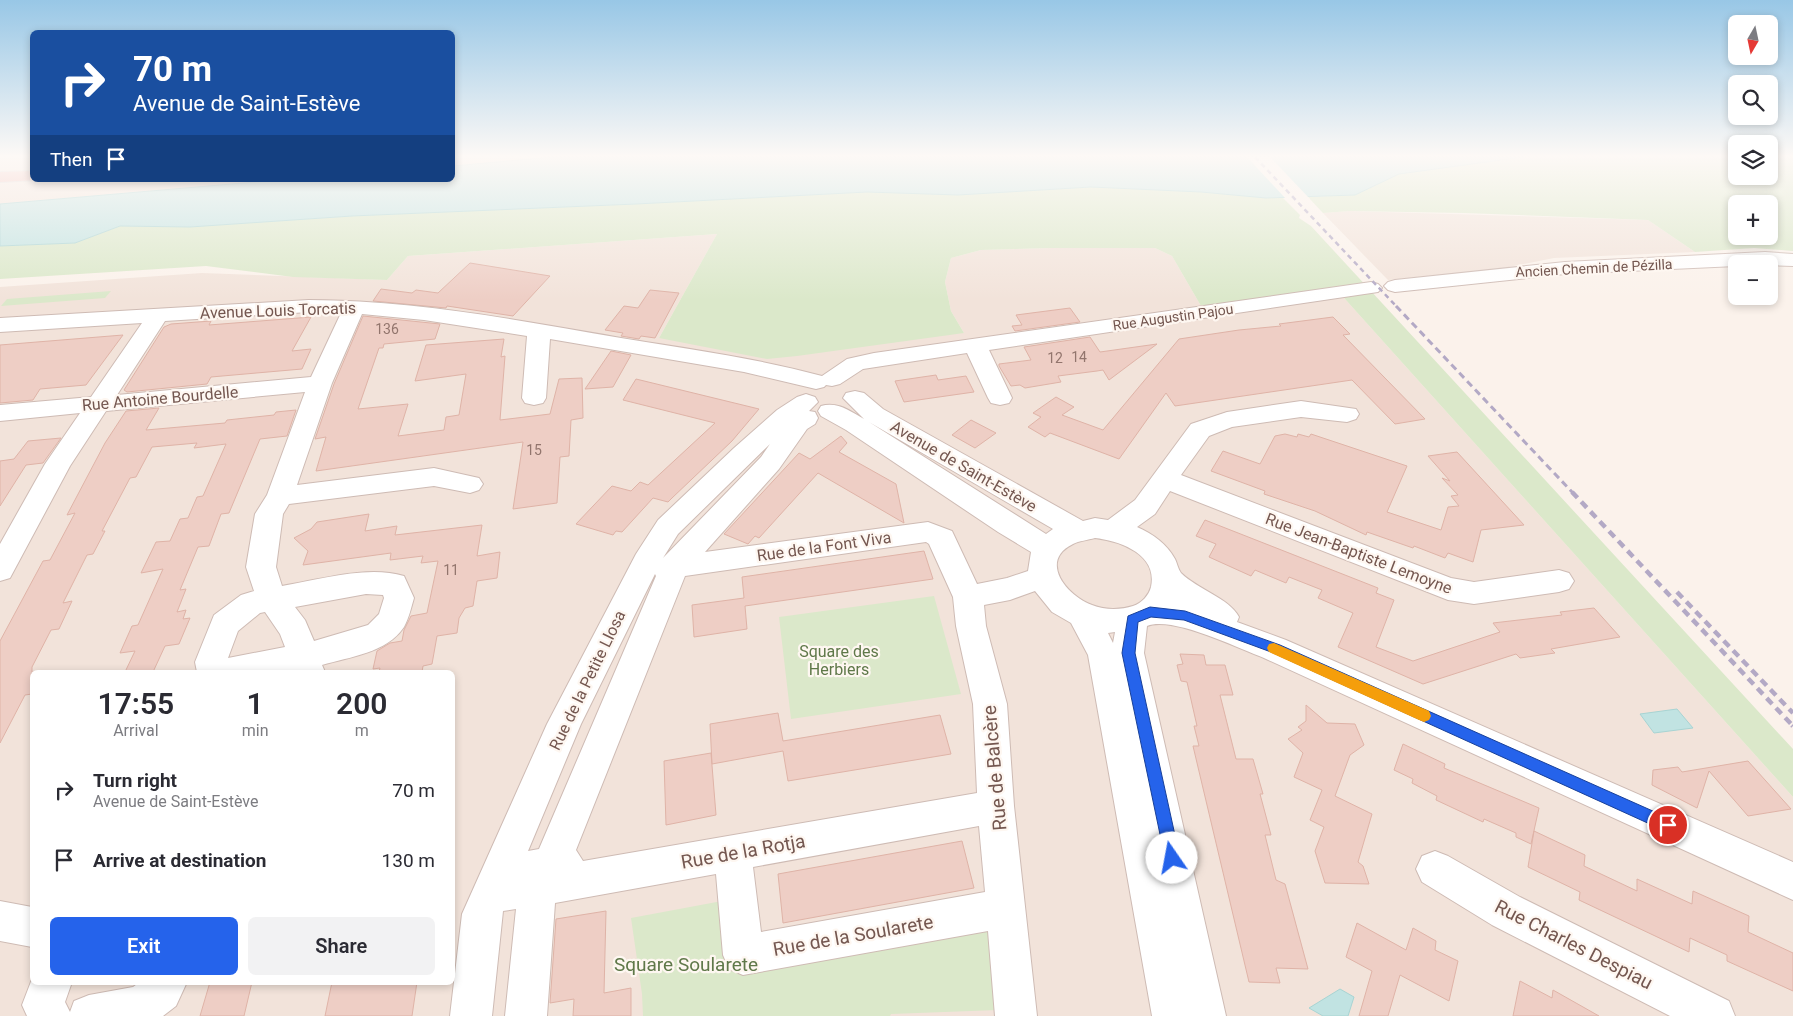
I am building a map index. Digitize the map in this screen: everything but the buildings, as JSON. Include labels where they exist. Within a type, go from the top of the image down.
[{"type":"street","name":"Ancien Chemin de Pézilla","points":[[1394,286],[1565,268],[1757,258],[1793,260]]},
{"type":"street","name":"Rue Augustin Pajou","points":[[818,396],[854,364],[874,360],[1371,288]]},
{"type":"street","name":"Avenue Louis Torcatis","points":[[0,325],[309,306],[356,306],[407,311],[672,353],[702,364],[784,384],[818,396]]},
{"type":"street","points":[[305,665],[302,650],[294,629],[272,599],[261,567],[269,514],[280,496],[320,383],[356,306]]},
{"type":"street","points":[[0,570],[58,464],[158,315]]},
{"type":"street","points":[[534,398],[539,331]]},
{"type":"street","points":[[975,345],[1000,398]]},
{"type":"street","points":[[818,396],[846,407],[855,394],[866,370],[874,360]]},
{"type":"street","name":"Rue Antoine Bourdelle","points":[[0,413],[320,383]]},
{"type":"street","name":"Avenue de Saint-Estève","points":[[855,394],[874,414],[1077,530]]},
{"type":"street","name":"Avenue de Saint-Estève","points":[[818,396],[855,424],[1008,525],[1044,562]]},
{"type":"street","name":"Rue de la Petite Llosa","points":[[526,1016],[536,902],[674,567],[770,463],[818,396]]},
{"type":"street","name":"Rue de la Petite Llosa","points":[[471,1016],[482,914],[587,676],[642,570],[668,527],[743,454],[786,416],[818,396]]},
{"type":"street","points":[[1114,530],[1146,507],[1200,430],[1227,420],[1301,409],[1347,414]]},
{"type":"street","points":[[280,496],[434,478],[470,484]]},
{"type":"street","name":"Rue Jean-Baptiste Lemoyne","points":[[1165,479],[1448,589],[1474,593],[1559,581]]},
{"type":"street","points":[[1146,507],[1149,546]]},
{"type":"street","points":[[968,597],[1010,589],[1044,562],[1060,536],[1077,530],[1095,528],[1114,530],[1133,536],[1149,546],[1159,556],[1168,578],[1167,591],[1161,602],[1141,615],[1128,653],[1205,1016]]},
{"type":"street","name":"Rue de la Font Viva","points":[[642,570],[928,532],[942,538],[968,597]]},
{"type":"street","points":[[1044,562],[1050,592],[1063,605],[1082,615],[1098,620],[1116,621],[1141,615],[1185,616],[1275,649],[1793,882]]},
{"type":"street","points":[[1168,578],[1193,598],[1275,649]]},
{"type":"street","points":[[212,670],[211,662],[225,624],[252,602],[366,583],[393,584],[399,598],[392,620],[379,634],[305,665],[249,670]]},
{"type":"street","name":"Rue de Balcère","points":[[968,597],[971,626],[990,704],[996,797],[1016,1016]]},
{"type":"street","points":[[1082,615],[1104,654],[1173,1016]]},
{"type":"street","name":"Rue de la Rotja","points":[[494,884],[996,797]]},
{"type":"street","name":"Rue de la Rotja","points":[[546,876],[733,853],[996,797]]},
{"type":"street","name":"Rue de la Soularete","points":[[733,853],[743,955],[1006,908]]},
{"type":"street","name":"Rue Charles Despiau","points":[[1435,869],[1506,911],[1714,1016]]},
{"type":"street","points":[[0,921],[30,927]]},
{"type":"street","points":[[50,1016],[44,1005],[51,985]]},
{"type":"street","points":[[89,1016],[146,1004],[163,992],[166,985]]},
{"type":"shaded area","points":[[1350,211],[1648,220],[1695,252],[1554,258],[1498,269],[1388,280],[1323,213]]},
{"type":"shaded area","points":[[717,234],[659,338],[964,333],[951,311],[945,282],[951,258],[981,250],[1155,248],[1172,256],[1201,306],[1336,289],[1793,797],[1793,1016],[0,1016],[0,287],[202,273],[387,280],[408,256]]},
{"type":"green space","points":[[626,204],[1289,204],[1300,215],[1299,218],[1311,226],[1793,749],[1793,797],[1336,289],[1201,306],[1172,256],[1155,248],[981,250],[951,258],[945,282],[951,311],[964,333],[767,359],[659,338],[717,234],[408,256],[387,280],[293,277],[206,266],[0,279],[0,246],[75,243],[120,226],[190,227],[352,216]]},
{"type":"green space","points":[[1315,204],[1728,204],[1728,245],[1778,245],[1778,204],[1793,204],[1793,251],[1754,248],[1695,252],[1648,220],[1350,211],[1323,213]]},
{"type":"green space","points":[[111,291],[105,298],[1,306],[7,299]]},
{"type":"green space","name":"Square des Herbiers","points":[[934,596],[961,694],[791,719],[779,617]]},
{"type":"green space","name":"Square Soularete","points":[[722,901],[736,966],[991,927],[998,1010],[891,1014],[890,1016],[643,1016],[642,994],[631,918]]},
{"type":"water","points":[[0,204],[626,204],[352,216],[190,227],[120,226],[75,243],[0,246]]},
{"type":"water","points":[[1677,709],[1693,728],[1654,733],[1640,714]]},
{"type":"water","points":[[1340,989],[1354,997],[1348,1016],[1323,1016],[1309,1008]]},
{"type":"railway","points":[[1300,204],[1397,307]]},
{"type":"railway","points":[[1396,306],[1573,493]]},
{"type":"railway","points":[[1572,492],[1792,725]]},
{"type":"railway","points":[[1677,592],[1793,713]]},
{"type":"slow traffic","points":[[1274,648],[1424,716]]},
{"type":"route","points":[[1172,858],[1128,653],[1132,619],[1150,612],[1185,616],[1275,649],[1668,825]]}]
